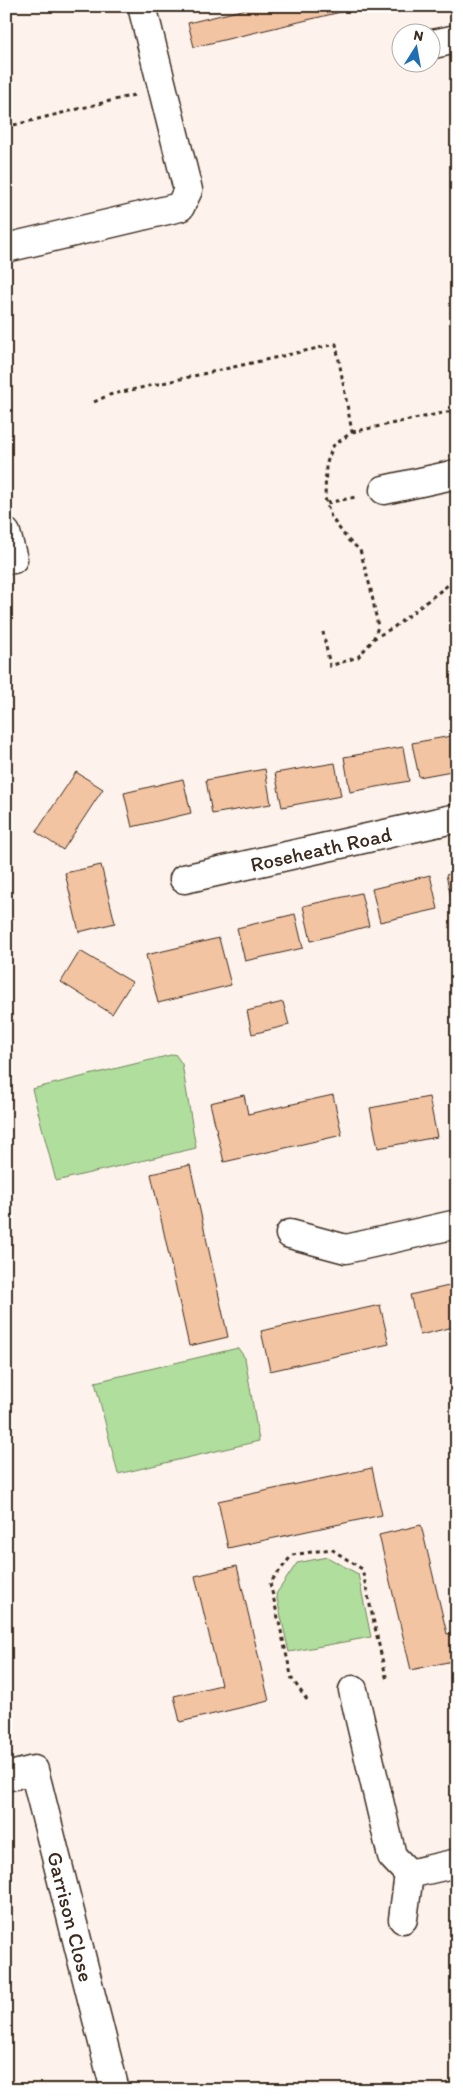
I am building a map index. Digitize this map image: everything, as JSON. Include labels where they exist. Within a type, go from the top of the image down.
[{"type":"street","points":[[6,248],[180,207],[188,190],[161,89],[142,6]]},
{"type":"street","points":[[384,490],[457,474]]},
{"type":"street","points":[[6,533],[13,559]]},
{"type":"street","name":"Roseheath Road","points":[[184,879],[457,818]]},
{"type":"street","points":[[290,1234],[346,1248],[457,1224]]},
{"type":"street","points":[[353,1690],[392,1856],[409,1874]]},
{"type":"street","name":"Garrison Close","points":[[6,1777],[34,1770],[115,2090]]},
{"type":"street","points":[[409,1874],[457,1863]]},
{"type":"street","points":[[403,1919],[409,1874]]},
{"type":"path","points":[[6,127],[161,89]]},
{"type":"path","points":[[94,402],[109,395],[336,344],[352,432]]},
{"type":"path","points":[[373,640],[378,627],[371,590],[360,550],[348,540],[331,517],[325,498],[326,465],[333,446],[352,432],[457,410]]},
{"type":"path","points":[[323,632],[330,666],[358,657],[373,640],[394,627],[457,578]]},
{"type":"path","points":[[306,1700],[292,1679],[270,1583],[292,1555],[332,1549],[362,1569],[387,1682]]},
{"type":"green space","points":[[175,1054],[182,1064],[196,1148],[56,1181],[32,1089]]},
{"type":"green space","points":[[238,1348],[245,1358],[259,1441],[118,1474],[95,1382]]},
{"type":"green space","points":[[327,1557],[358,1574],[371,1637],[289,1652],[276,1594],[297,1563]]},
{"type":"building","points":[[259,6],[344,6],[345,11],[194,47],[188,23]]},
{"type":"building","points":[[457,735],[457,770],[419,777],[412,743]]},
{"type":"building","points":[[403,747],[409,781],[350,792],[344,757]]},
{"type":"building","points":[[335,763],[341,796],[282,807],[275,773]]},
{"type":"building","points":[[265,769],[271,804],[212,814],[206,780]]},
{"type":"building","points":[[76,772],[103,789],[63,850],[36,832]]},
{"type":"building","points":[[183,779],[191,813],[132,827],[124,793]]},
{"type":"building","points":[[101,865],[115,923],[79,932],[65,873]]},
{"type":"building","points":[[457,872],[457,908],[454,909],[446,875]]},
{"type":"building","points":[[430,875],[438,909],[380,922],[372,889]]},
{"type":"building","points":[[361,893],[369,926],[311,941],[303,906]]},
{"type":"building","points":[[295,914],[303,948],[245,961],[237,928]]},
{"type":"building","points":[[219,938],[231,985],[158,1003],[146,955]]},
{"type":"building","points":[[80,951],[132,982],[112,1014],[61,982]]},
{"type":"building","points":[[283,1002],[289,1025],[252,1034],[247,1011]]},
{"type":"building","points":[[244,1095],[248,1114],[333,1095],[342,1135],[224,1162],[210,1103]]},
{"type":"building","points":[[429,1097],[437,1137],[378,1148],[370,1108]]},
{"type":"building","points":[[190,1165],[228,1337],[189,1346],[151,1174]]},
{"type":"building","points":[[457,1284],[457,1326],[420,1335],[410,1295]]},
{"type":"building","points":[[380,1305],[389,1344],[270,1371],[261,1331]]},
{"type":"building","points":[[372,1468],[382,1515],[228,1548],[218,1501]]},
{"type":"building","points":[[421,1525],[447,1634],[457,1632],[457,1660],[411,1670],[379,1535]]},
{"type":"building","points":[[237,1566],[269,1701],[180,1722],[174,1696],[221,1685],[195,1576]]}]
